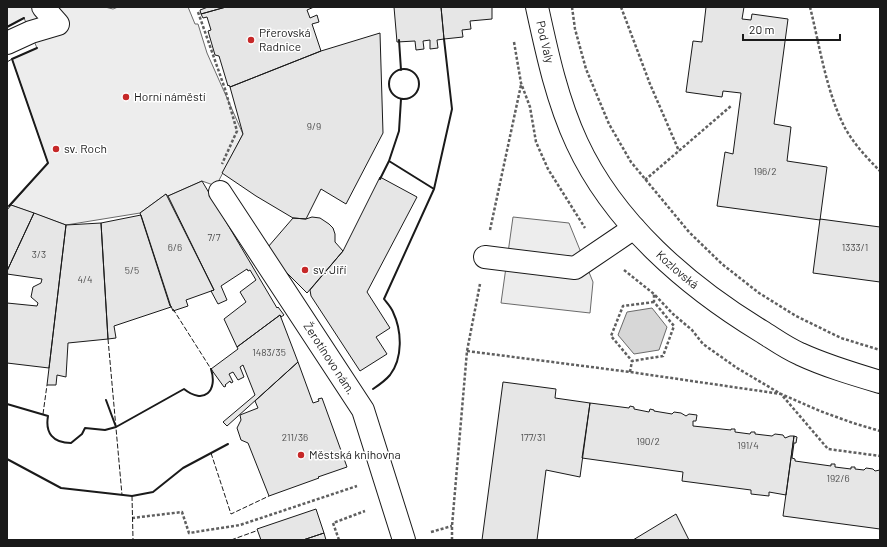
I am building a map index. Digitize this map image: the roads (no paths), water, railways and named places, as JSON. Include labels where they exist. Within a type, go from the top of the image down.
[{"type":"street","points":[[7,44],[31,32],[58,24],[43,7]]},
{"type":"street","name":"Pod Valy","points":[[537,7],[553,77]]},
{"type":"street","name":"Kozlovská","points":[[553,77],[577,144],[601,187],[634,228],[665,260],[707,294],[750,324],[798,354],[840,370],[880,382]]},
{"type":"street","name":"Žerotínovo nám.","points":[[220,192],[363,410],[404,540]]},
{"type":"street","points":[[485,257],[575,268],[634,228]]},
{"type":"place","name":"Přerovská Radnice","points":[[251,40]]},
{"type":"place","name":"Horní náměstí","points":[[126,97]]},
{"type":"place","name":"sv. Roch","points":[[56,149]]},
{"type":"place","name":"sv. Jiří","points":[[305,270]]},
{"type":"place","name":"Městská knihovna","points":[[301,455]]}]
